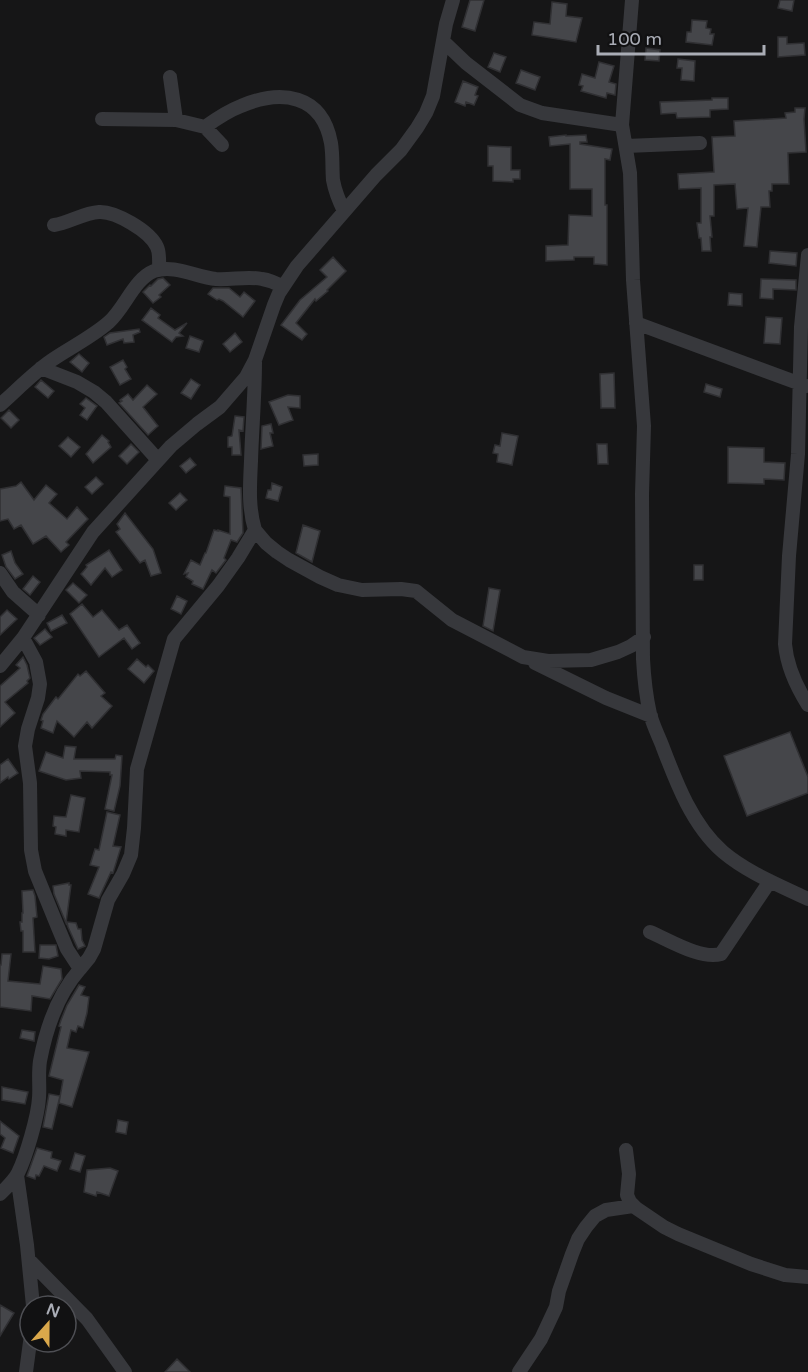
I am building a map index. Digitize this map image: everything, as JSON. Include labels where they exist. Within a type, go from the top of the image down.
[{"type":"street","points":[[0,666],[39,615],[93,532],[158,460],[183,435],[220,407],[246,377],[255,360],[274,305],[283,287],[311,248],[401,150],[417,128],[434,96],[453,0]]},
{"type":"street","points":[[632,0],[622,125],[630,173],[633,280],[644,426],[642,494],[644,676],[651,716],[680,788],[701,828],[723,852],[740,864],[808,899]]},
{"type":"street","points":[[444,42],[465,63],[520,105],[542,113],[622,125]]},
{"type":"street","points":[[170,77],[176,120]]},
{"type":"street","points":[[205,127],[241,106],[262,99],[286,98],[308,104],[320,113],[326,125],[331,143],[334,183],[344,211]]},
{"type":"street","points":[[102,119],[176,120],[205,127],[222,145]]},
{"type":"street","points":[[626,146],[700,143]]},
{"type":"street","points":[[54,225],[98,212],[120,218],[137,226],[158,247],[159,270]]},
{"type":"street","points":[[808,255],[802,302],[803,385],[789,556],[785,644],[793,678],[808,705]]},
{"type":"street","points":[[0,405],[41,368],[109,323],[122,309],[142,279],[152,272],[176,269],[217,279],[264,279],[283,287]]},
{"type":"street","points":[[636,323],[803,385]]},
{"type":"street","points":[[255,360],[250,514],[255,530],[266,543],[289,560],[338,585],[362,590],[416,591],[452,620],[606,698],[651,716]]},
{"type":"street","points":[[41,368],[77,382],[94,392],[114,410],[158,460]]},
{"type":"street","points":[[0,1194],[17,1175],[28,1145],[38,1106],[40,1063],[45,1038],[69,984],[94,949],[108,900],[131,855],[137,769],[174,639],[218,586],[255,530]]},
{"type":"street","points":[[0,573],[13,592],[39,615]]},
{"type":"street","points":[[523,657],[548,661],[591,660],[618,652],[644,637]]},
{"type":"street","points":[[23,638],[36,662],[40,684],[26,746],[30,783],[31,850],[38,878],[57,926],[67,949],[80,969]]},
{"type":"street","points":[[650,932],[707,956],[721,954],[770,881]]},
{"type":"street","points":[[626,1150],[629,1174],[627,1195],[630,1202],[663,1227],[773,1272],[808,1277]]},
{"type":"street","points":[[17,1175],[32,1294]]},
{"type":"street","points":[[519,1372],[542,1339],[556,1307],[572,1254],[586,1227],[595,1216],[606,1210],[633,1206]]},
{"type":"street","points":[[29,1260],[87,1319],[124,1372]]},
{"type":"street","points":[[26,1372],[28,1354]]},
{"type":"building","points":[[470,0],[484,0],[475,31],[462,27]]},
{"type":"building","points":[[780,0],[794,0],[792,11],[778,8]]},
{"type":"building","points":[[552,2],[567,4],[566,16],[582,18],[576,42],[532,35],[534,22],[550,24]]},
{"type":"building","points":[[692,20],[707,21],[706,28],[711,29],[710,34],[714,34],[712,45],[686,42],[687,32],[691,32]]},
{"type":"building","points":[[778,37],[787,37],[787,44],[804,43],[805,55],[778,57]]},
{"type":"building","points":[[646,48],[660,50],[659,61],[645,60]]},
{"type":"building","points":[[494,53],[506,57],[500,72],[488,67]]},
{"type":"building","points":[[678,59],[695,61],[694,81],[681,80],[682,68],[677,68]]},
{"type":"building","points":[[599,62],[614,66],[609,82],[616,84],[615,95],[607,93],[606,98],[581,91],[583,86],[579,85],[582,74],[595,78]]},
{"type":"building","points":[[521,70],[540,77],[535,90],[516,83]]},
{"type":"building","points":[[463,81],[478,87],[475,95],[478,96],[474,105],[466,102],[465,106],[455,102]]},
{"type":"building","points":[[712,98],[728,98],[728,109],[710,110],[710,117],[677,118],[676,113],[661,114],[660,102],[712,100]]},
{"type":"building","points":[[795,108],[805,108],[806,152],[788,153],[789,184],[772,184],[772,191],[769,191],[770,207],[761,207],[757,247],[744,246],[748,208],[737,209],[735,184],[714,185],[714,216],[710,216],[711,251],[702,251],[697,223],[701,223],[701,188],[679,189],[678,174],[714,172],[712,137],[735,136],[734,121],[786,118],[785,113],[795,112]]},
{"type":"building","points":[[586,135],[587,142],[580,142],[580,144],[612,149],[610,160],[605,159],[607,265],[594,264],[594,257],[546,261],[546,246],[568,245],[569,215],[592,216],[592,189],[570,189],[570,144],[550,146],[549,137]]},
{"type":"building","points":[[488,146],[511,147],[511,170],[520,170],[520,179],[513,179],[513,182],[493,181],[493,166],[488,166]]},
{"type":"building","points":[[770,251],[797,253],[796,266],[769,263]]},
{"type":"building","points":[[333,257],[346,271],[328,291],[316,301],[315,299],[296,323],[307,334],[302,340],[281,325],[300,300],[327,277],[320,270]]},
{"type":"building","points":[[163,278],[170,285],[153,303],[143,292],[158,279]]},
{"type":"building","points":[[761,279],[796,280],[796,290],[773,289],[773,299],[760,298]]},
{"type":"building","points":[[213,288],[229,288],[240,297],[244,292],[255,301],[243,317],[223,301],[208,294]]},
{"type":"building","points":[[729,293],[742,294],[742,306],[728,305]]},
{"type":"building","points":[[151,308],[160,315],[158,318],[175,330],[187,323],[179,333],[183,336],[176,337],[172,342],[142,320]]},
{"type":"building","points":[[766,317],[782,318],[780,344],[764,343]]},
{"type":"building","points":[[139,329],[140,332],[133,335],[134,342],[124,343],[123,339],[107,345],[104,337],[110,333]]},
{"type":"building","points":[[235,333],[242,342],[230,352],[223,344]]},
{"type":"building","points":[[190,336],[203,341],[199,352],[186,348]]},
{"type":"building","points":[[79,354],[89,363],[82,372],[70,362]]},
{"type":"building","points":[[123,360],[131,379],[120,385],[110,367]]},
{"type":"building","points":[[614,373],[615,408],[601,408],[600,374]]},
{"type":"building","points":[[191,379],[200,385],[191,399],[181,393]]},
{"type":"building","points":[[41,380],[54,391],[48,398],[35,387]]},
{"type":"building","points":[[706,384],[722,389],[720,397],[704,392]]},
{"type":"building","points":[[147,385],[157,394],[143,407],[158,426],[148,435],[119,403],[128,394],[133,400]]},
{"type":"building","points":[[288,395],[300,396],[300,408],[288,407],[293,420],[279,425],[269,402]]},
{"type":"building","points":[[86,398],[97,406],[87,420],[80,415],[85,408],[80,404]]},
{"type":"building","points":[[9,410],[19,420],[11,428],[1,418]]},
{"type":"building","points":[[235,416],[244,417],[243,431],[239,430],[241,455],[232,455],[232,447],[228,447],[228,437],[232,436]]},
{"type":"building","points":[[271,424],[273,433],[270,433],[273,446],[261,449],[262,426]]},
{"type":"building","points":[[502,433],[518,436],[512,465],[497,462],[498,454],[493,453],[495,445],[500,446]]},
{"type":"building","points":[[102,435],[109,441],[111,447],[93,463],[86,454]]},
{"type":"building","points":[[68,437],[80,447],[71,457],[59,446]]},
{"type":"building","points":[[131,444],[139,452],[127,464],[119,456]]},
{"type":"building","points":[[597,444],[607,444],[608,464],[598,464]]},
{"type":"building","points":[[728,447],[764,448],[764,462],[785,463],[784,480],[764,479],[764,484],[728,483]]},
{"type":"building","points":[[318,454],[318,465],[304,466],[303,455]]},
{"type":"building","points":[[190,458],[196,465],[186,473],[180,466]]},
{"type":"building","points":[[96,477],[103,484],[92,494],[85,487]]},
{"type":"building","points":[[21,482],[34,500],[46,485],[57,494],[49,503],[67,519],[77,507],[88,519],[66,542],[69,545],[61,552],[46,536],[33,544],[21,525],[14,529],[8,519],[0,521],[0,489],[16,486]]},
{"type":"building","points":[[272,483],[282,487],[278,501],[266,498]]},
{"type":"building","points":[[225,486],[241,488],[243,533],[237,542],[231,540],[224,558],[226,560],[216,573],[212,570],[203,589],[192,584],[193,581],[186,577],[188,573],[184,574],[191,560],[200,565],[214,530],[230,534],[230,497],[224,496]]},
{"type":"building","points":[[180,493],[187,500],[176,510],[169,503]]},
{"type":"building","points":[[125,513],[153,549],[161,573],[151,576],[145,560],[140,563],[116,532],[120,529],[117,524]]},
{"type":"building","points":[[303,525],[320,531],[312,562],[296,553]]},
{"type":"building","points":[[109,550],[122,570],[112,577],[105,568],[91,585],[81,574],[87,567],[86,565]]},
{"type":"building","points":[[11,551],[15,563],[23,574],[15,579],[6,567],[2,555]]},
{"type":"building","points":[[694,565],[703,565],[703,580],[694,580]]},
{"type":"building","points":[[33,576],[40,582],[30,595],[23,589]]},
{"type":"building","points":[[73,583],[87,595],[79,603],[66,590]]},
{"type":"building","points":[[489,588],[500,590],[493,631],[483,626]]},
{"type":"building","points":[[177,596],[187,601],[181,614],[171,609]]},
{"type":"building","points":[[82,604],[93,617],[102,610],[119,630],[127,625],[140,643],[132,649],[124,638],[99,657],[70,614]]},
{"type":"building","points":[[7,610],[17,619],[0,635],[0,617]]},
{"type":"building","points":[[62,615],[67,623],[51,631],[47,623]]},
{"type":"building","points":[[45,629],[52,637],[40,645],[34,638]]},
{"type":"building","points":[[23,657],[30,678],[28,683],[5,702],[15,713],[0,727],[0,686],[20,668],[16,665]]},
{"type":"building","points":[[137,659],[154,671],[144,683],[128,669]]},
{"type":"building","points":[[86,671],[105,693],[101,696],[112,706],[92,728],[87,722],[74,737],[57,721],[53,733],[41,728],[43,714],[56,697],[58,699],[78,674],[80,676]]},
{"type":"building","points":[[790,732],[808,777],[808,793],[747,816],[724,756]]},
{"type":"building","points":[[65,746],[76,747],[74,759],[115,759],[116,755],[122,756],[120,786],[114,811],[105,809],[112,775],[110,772],[80,771],[81,778],[66,780],[39,771],[46,752],[63,758]]},
{"type":"building","points":[[8,759],[18,773],[0,783],[0,765]]},
{"type":"building","points":[[71,795],[85,798],[79,832],[66,830],[66,836],[55,834],[54,816],[66,817]]},
{"type":"building","points":[[107,812],[120,815],[113,846],[121,847],[113,873],[111,872],[99,898],[88,894],[99,867],[90,865],[95,849],[99,850]]},
{"type":"building","points":[[69,883],[71,885],[66,923],[53,886]]},
{"type":"building","points":[[33,890],[37,917],[33,918],[35,952],[23,952],[23,931],[21,931],[20,922],[22,922],[23,913],[22,891]]},
{"type":"building","points":[[67,922],[76,923],[78,929],[81,929],[85,946],[78,949]]},
{"type":"building","points":[[40,945],[56,945],[58,956],[49,959],[39,958]]},
{"type":"building","points":[[2,954],[11,954],[8,981],[40,984],[43,966],[61,969],[62,979],[50,999],[32,996],[31,1011],[0,1007]]},
{"type":"building","points":[[79,985],[85,987],[81,995],[89,997],[87,1013],[83,1028],[78,1026],[76,1032],[71,1030],[67,1048],[89,1052],[72,1107],[59,1103],[63,1080],[49,1076],[61,1027],[59,1026],[67,1005]]},
{"type":"building","points":[[22,1030],[35,1032],[34,1041],[20,1038]]},
{"type":"building","points":[[2,1087],[28,1092],[25,1104],[2,1100]]},
{"type":"building","points":[[49,1094],[60,1096],[52,1129],[43,1127]]},
{"type":"building","points":[[118,1120],[128,1122],[126,1134],[116,1132]]},
{"type":"building","points":[[0,1121],[19,1136],[13,1153],[1,1148],[5,1138],[0,1134]]},
{"type":"building","points":[[37,1148],[52,1152],[51,1158],[61,1161],[57,1171],[44,1166],[35,1179],[27,1176]]},
{"type":"building","points":[[75,1153],[85,1156],[80,1172],[70,1169]]},
{"type":"building","points":[[110,1168],[118,1171],[109,1196],[97,1192],[96,1196],[84,1192],[87,1170]]},
{"type":"building","points":[[0,1305],[14,1313],[0,1336]]},
{"type":"building","points":[[177,1359],[190,1372],[165,1372]]}]
